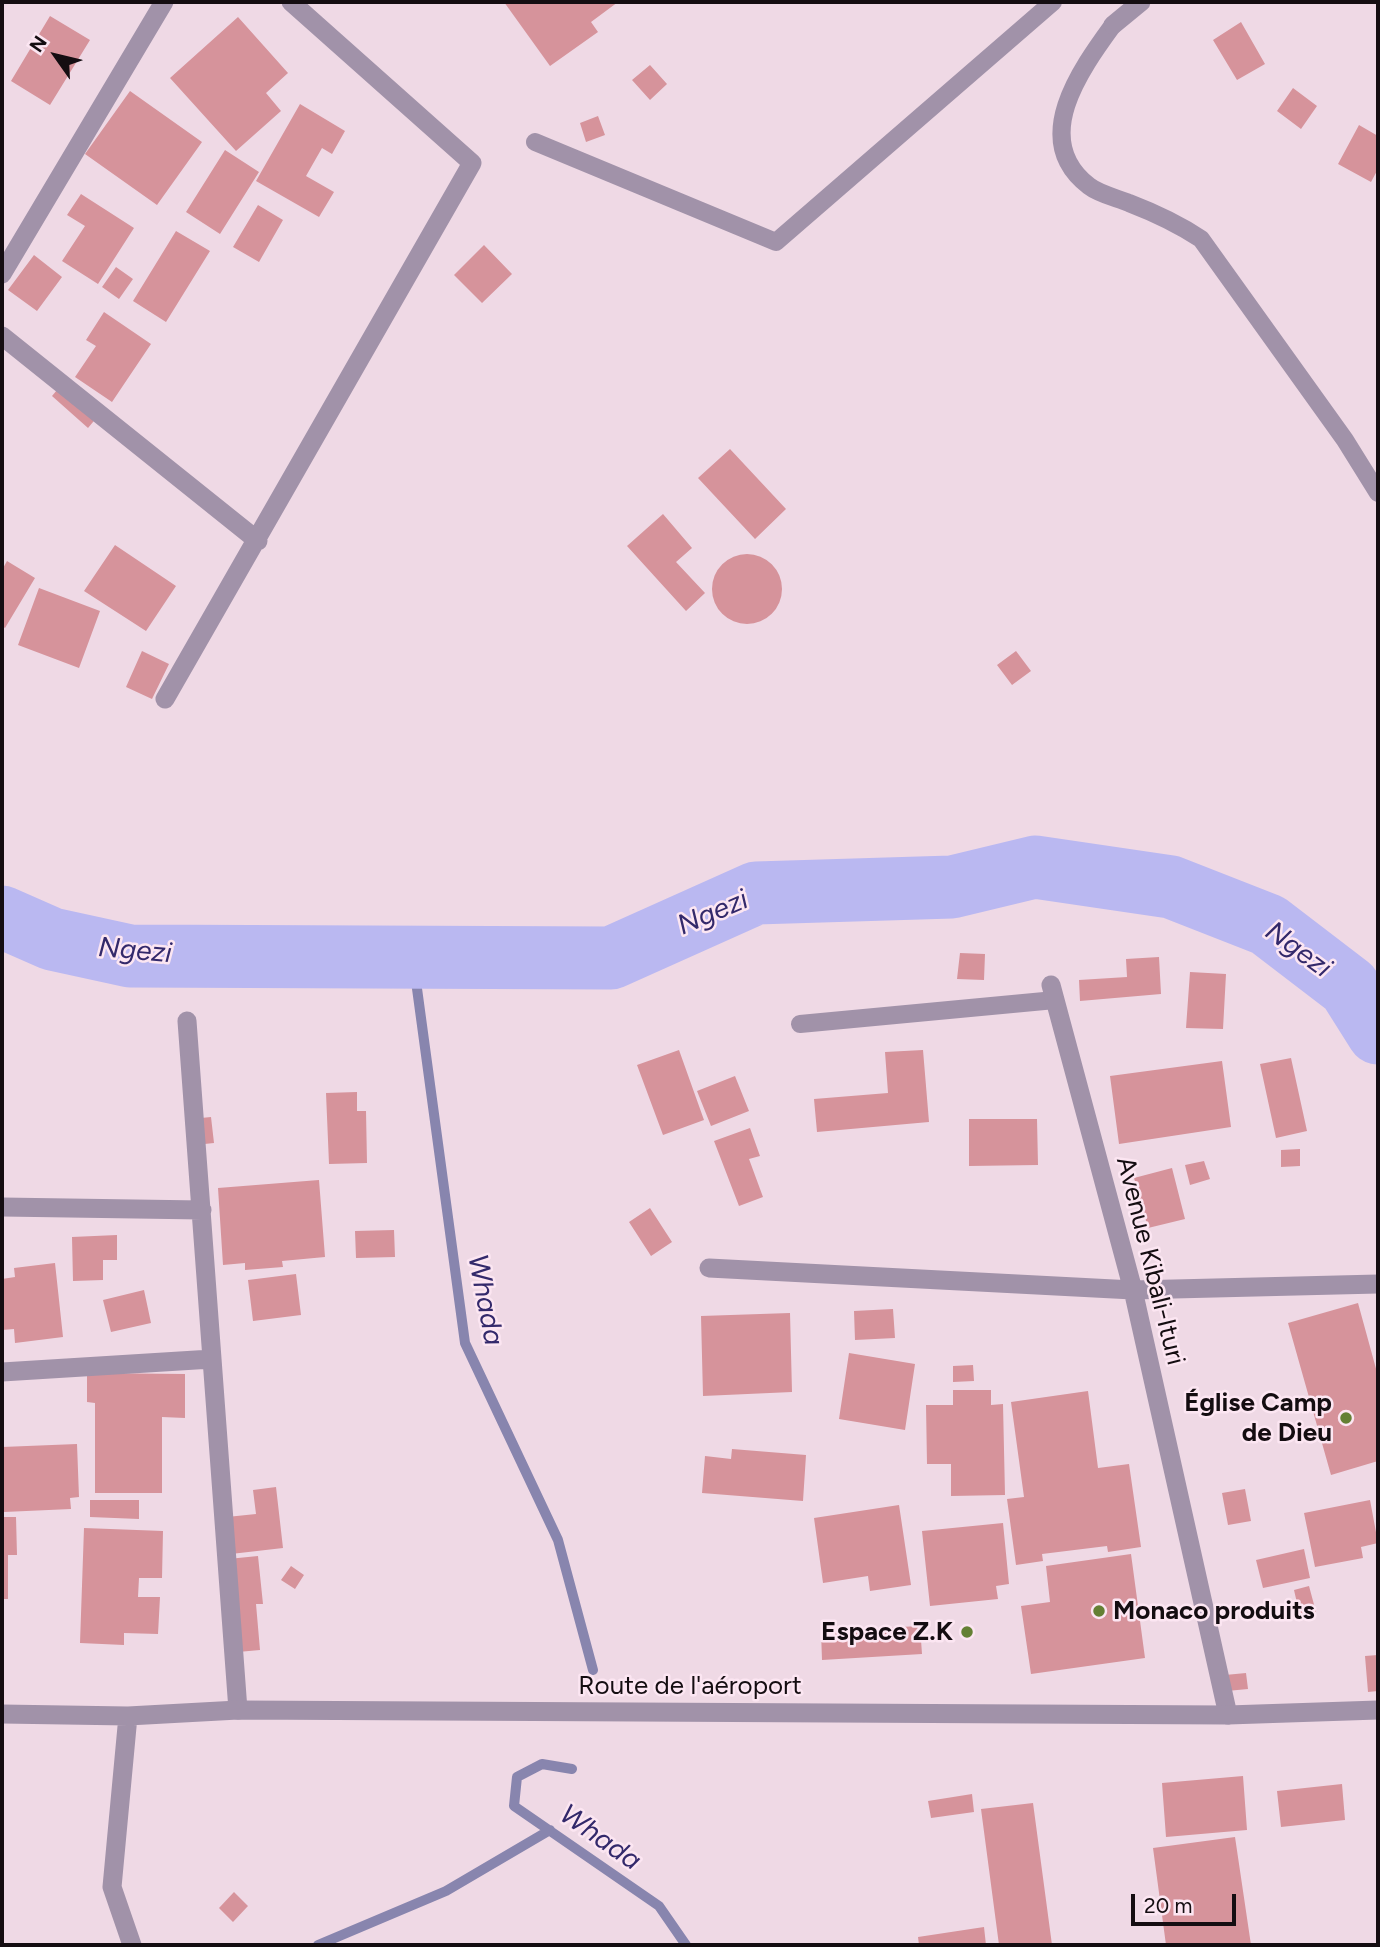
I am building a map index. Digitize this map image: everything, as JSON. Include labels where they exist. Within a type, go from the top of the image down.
[{"type":"street","points":[[2,274],[164,2]]},
{"type":"street","points":[[165,699],[258,541],[472,163],[291,2]]},
{"type":"street","points":[[1112,24],[1141,2]]},
{"type":"street","points":[[2,336],[258,541]]},
{"type":"street","name":"Avenue Kibali-Ituri","points":[[1053,992],[1133,1290],[1228,1715]]},
{"type":"street","points":[[187,1021],[238,1710]]},
{"type":"street","points":[[2,1207],[202,1210]]},
{"type":"street","points":[[709,1268],[1133,1290],[1378,1284]]},
{"type":"street","points":[[2,1372],[212,1359]]},
{"type":"street","name":"Route de l'aéroport","points":[[2,1714],[128,1716],[238,1710],[1228,1715],[1378,1710]]},
{"type":"street","points":[[128,1716],[112,1886],[132,1945]]},
{"type":"lane","points":[[535,142],[776,242],[1053,2]]},
{"type":"lane","points":[[1112,24],[1078,74],[1060,124],[1069,163],[1089,187],[1173,220],[1201,239],[1345,440],[1378,493]]},
{"type":"lane","points":[[800,1024],[1053,992]]},
{"type":"building","points":[[504,2],[618,2],[591,22],[598,32],[550,66]]},
{"type":"building","points":[[50,16],[90,40],[50,105],[11,81]]},
{"type":"building","points":[[238,17],[288,73],[266,93],[281,111],[236,151],[170,78]]},
{"type":"building","points":[[1241,22],[1265,64],[1237,80],[1213,40]]},
{"type":"building","points":[[650,65],[667,84],[650,100],[632,80]]},
{"type":"building","points":[[1293,88],[1317,106],[1301,129],[1277,111]]},
{"type":"building","points":[[130,91],[202,142],[157,205],[85,154]]},
{"type":"building","points":[[300,104],[345,131],[332,154],[322,148],[306,176],[334,192],[319,217],[256,181]]},
{"type":"building","points":[[598,116],[605,135],[586,142],[580,123]]},
{"type":"building","points":[[1359,125],[1378,136],[1378,169],[1371,182],[1338,164]]},
{"type":"building","points":[[225,150],[259,172],[220,234],[186,212]]},
{"type":"building","points":[[81,194],[134,228],[98,284],[62,261],[85,226],[67,215]]},
{"type":"building","points":[[258,205],[283,220],[259,262],[233,247]]},
{"type":"building","points":[[176,231],[210,251],[166,322],[133,301]]},
{"type":"building","points":[[484,245],[512,274],[482,303],[454,275]]},
{"type":"building","points":[[34,255],[62,277],[37,311],[8,290]]},
{"type":"building","points":[[116,267],[133,279],[119,299],[102,287]]},
{"type":"building","points":[[104,312],[151,344],[112,402],[75,377],[96,346],[86,340]]},
{"type":"building","points":[[67,378],[103,410],[88,428],[52,396]]},
{"type":"building","points":[[730,449],[786,509],[755,539],[698,478]]},
{"type":"building","points":[[663,514],[692,548],[676,562],[705,593],[686,611],[627,546]]},
{"type":"building","points":[[115,545],[176,586],[146,631],[84,591]]},
{"type":"building","points":[[747,554],[766,560],[776,570],[782,589],[776,608],[766,618],[747,624],[728,618],[718,608],[712,589],[718,570],[728,560]]},
{"type":"building","points":[[7,561],[35,578],[5,628],[2,626],[2,570]]},
{"type":"building","points":[[39,588],[100,611],[79,668],[18,645]]},
{"type":"building","points":[[142,651],[169,664],[152,699],[126,687]]},
{"type":"building","points":[[1016,651],[1031,671],[1012,685],[997,665]]},
{"type":"building","points":[[960,953],[985,954],[984,980],[957,979]]},
{"type":"building","points":[[1159,957],[1161,994],[1080,1001],[1079,980],[1127,977],[1126,959]]},
{"type":"building","points":[[1190,972],[1226,974],[1223,1029],[1186,1028]]},
{"type":"building","points":[[679,1050],[704,1120],[663,1135],[637,1065]]},
{"type":"building","points":[[923,1050],[929,1122],[817,1132],[814,1099],[888,1093],[885,1052]]},
{"type":"building","points":[[1291,1058],[1307,1131],[1276,1138],[1260,1064]]},
{"type":"building","points":[[1222,1061],[1231,1127],[1119,1144],[1110,1076]]},
{"type":"building","points":[[735,1076],[749,1111],[711,1126],[697,1091]]},
{"type":"building","points":[[357,1092],[357,1111],[366,1111],[367,1163],[329,1164],[326,1093]]},
{"type":"building","points":[[211,1117],[214,1143],[195,1145],[191,1119]]},
{"type":"building","points":[[969,1119],[1037,1119],[1038,1165],[969,1166]]},
{"type":"building","points":[[750,1128],[760,1156],[749,1159],[763,1197],[739,1206],[714,1141]]},
{"type":"building","points":[[1300,1149],[1300,1166],[1281,1167],[1281,1150]]},
{"type":"building","points":[[1204,1161],[1210,1179],[1190,1185],[1185,1165]]},
{"type":"building","points":[[1172,1168],[1185,1219],[1148,1228],[1134,1178]]},
{"type":"building","points":[[319,1180],[325,1257],[282,1261],[283,1267],[245,1270],[245,1263],[223,1265],[218,1188]]},
{"type":"building","points":[[650,1208],[672,1242],[651,1256],[629,1222]]},
{"type":"building","points":[[394,1230],[395,1257],[356,1258],[355,1231]]},
{"type":"building","points":[[117,1235],[117,1260],[103,1260],[103,1280],[73,1281],[72,1237]]},
{"type":"building","points":[[55,1263],[63,1337],[15,1343],[14,1329],[2,1330],[2,1279],[15,1277],[14,1268]]},
{"type":"building","points":[[296,1274],[301,1315],[253,1321],[248,1280]]},
{"type":"building","points":[[144,1290],[151,1323],[111,1332],[103,1300]]},
{"type":"building","name":"Église Camp de Dieu","points":[[1358,1303],[1378,1376],[1378,1461],[1331,1475],[1288,1323]]},
{"type":"building","points":[[893,1309],[895,1338],[855,1340],[854,1311]]},
{"type":"building","points":[[790,1313],[792,1392],[703,1396],[701,1316]]},
{"type":"building","points":[[849,1353],[915,1364],[905,1430],[839,1419]]},
{"type":"building","points":[[973,1365],[974,1381],[953,1382],[953,1366]]},
{"type":"building","points":[[87,1373],[185,1374],[185,1418],[162,1417],[162,1493],[95,1493],[95,1403],[87,1402]]},
{"type":"building","points":[[953,1390],[991,1390],[991,1405],[1003,1404],[1005,1495],[951,1496],[951,1464],[927,1464],[926,1405],[953,1405]]},
{"type":"building","points":[[1088,1391],[1098,1468],[1129,1464],[1141,1547],[1108,1552],[1107,1546],[1042,1554],[1043,1561],[1016,1565],[1007,1499],[1024,1497],[1011,1402]]},
{"type":"building","points":[[77,1444],[79,1497],[70,1498],[71,1509],[4,1512],[2,1447]]},
{"type":"building","points":[[732,1449],[806,1455],[803,1501],[702,1493],[705,1456],[731,1459]]},
{"type":"building","points":[[276,1487],[283,1548],[231,1554],[227,1517],[256,1514],[253,1490]]},
{"type":"building","points":[[1245,1489],[1251,1521],[1228,1525],[1222,1493]]},
{"type":"building","points":[[90,1500],[139,1500],[139,1519],[90,1517]]},
{"type":"building","points":[[1370,1500],[1378,1543],[1361,1547],[1363,1558],[1315,1567],[1304,1513]]},
{"type":"building","points":[[899,1505],[911,1585],[870,1591],[868,1576],[823,1583],[814,1518]]},
{"type":"building","points":[[2,1517],[16,1517],[17,1555],[8,1555],[8,1599],[2,1599]]},
{"type":"building","points":[[1003,1523],[1009,1584],[996,1586],[998,1599],[930,1606],[922,1531]]},
{"type":"building","points":[[84,1528],[163,1531],[162,1578],[139,1578],[138,1597],[160,1597],[158,1634],[124,1633],[124,1645],[80,1643]]},
{"type":"building","points":[[1304,1549],[1310,1578],[1263,1588],[1256,1560]]},
{"type":"building","points":[[1131,1554],[1145,1658],[1031,1674],[1021,1606],[1050,1602],[1046,1566]]},
{"type":"building","points":[[258,1556],[263,1604],[256,1604],[260,1650],[238,1652],[228,1559]]},
{"type":"building","points":[[291,1566],[304,1575],[295,1589],[281,1580]]},
{"type":"building","points":[[1309,1586],[1316,1612],[1300,1616],[1294,1590]]},
{"type":"building","points":[[920,1626],[922,1654],[822,1660],[821,1631]]},
{"type":"building","points":[[1378,1655],[1378,1691],[1368,1692],[1365,1656]]},
{"type":"building","points":[[1246,1673],[1248,1689],[1227,1691],[1225,1675]]},
{"type":"building","points":[[1243,1776],[1247,1830],[1166,1837],[1162,1783]]},
{"type":"building","points":[[1342,1784],[1345,1820],[1281,1827],[1277,1791]]},
{"type":"building","points":[[972,1794],[974,1812],[931,1818],[928,1801]]},
{"type":"building","points":[[1033,1803],[1052,1945],[999,1945],[981,1809]]},
{"type":"building","points":[[1235,1837],[1251,1945],[1166,1945],[1153,1848]]},
{"type":"building","points":[[234,1892],[248,1906],[233,1922],[219,1908]]},
{"type":"building","points":[[984,1927],[986,1945],[919,1945],[918,1937]]},
{"type":"waterway","name":"Ngezi","points":[[2,917],[52,939],[130,956],[611,958],[756,893],[952,887],[1035,867],[1171,887],[1268,925],[1349,987],[1378,1033]]},
{"type":"waterway","name":"Whada","points":[[413,959],[465,1343],[558,1540],[593,1670]]},
{"type":"waterway","name":"Whada","points":[[572,1769],[542,1764],[517,1777],[514,1806],[659,1906],[686,1945]]},
{"type":"waterway","points":[[318,1945],[446,1891],[550,1830]]},
{"type":"place","name":"Église Camp de Dieu","points":[[1346,1418]]},
{"type":"place","name":"Monaco produits","points":[[1099,1611]]},
{"type":"place","name":"Espace Z.K","points":[[967,1632]]}]
